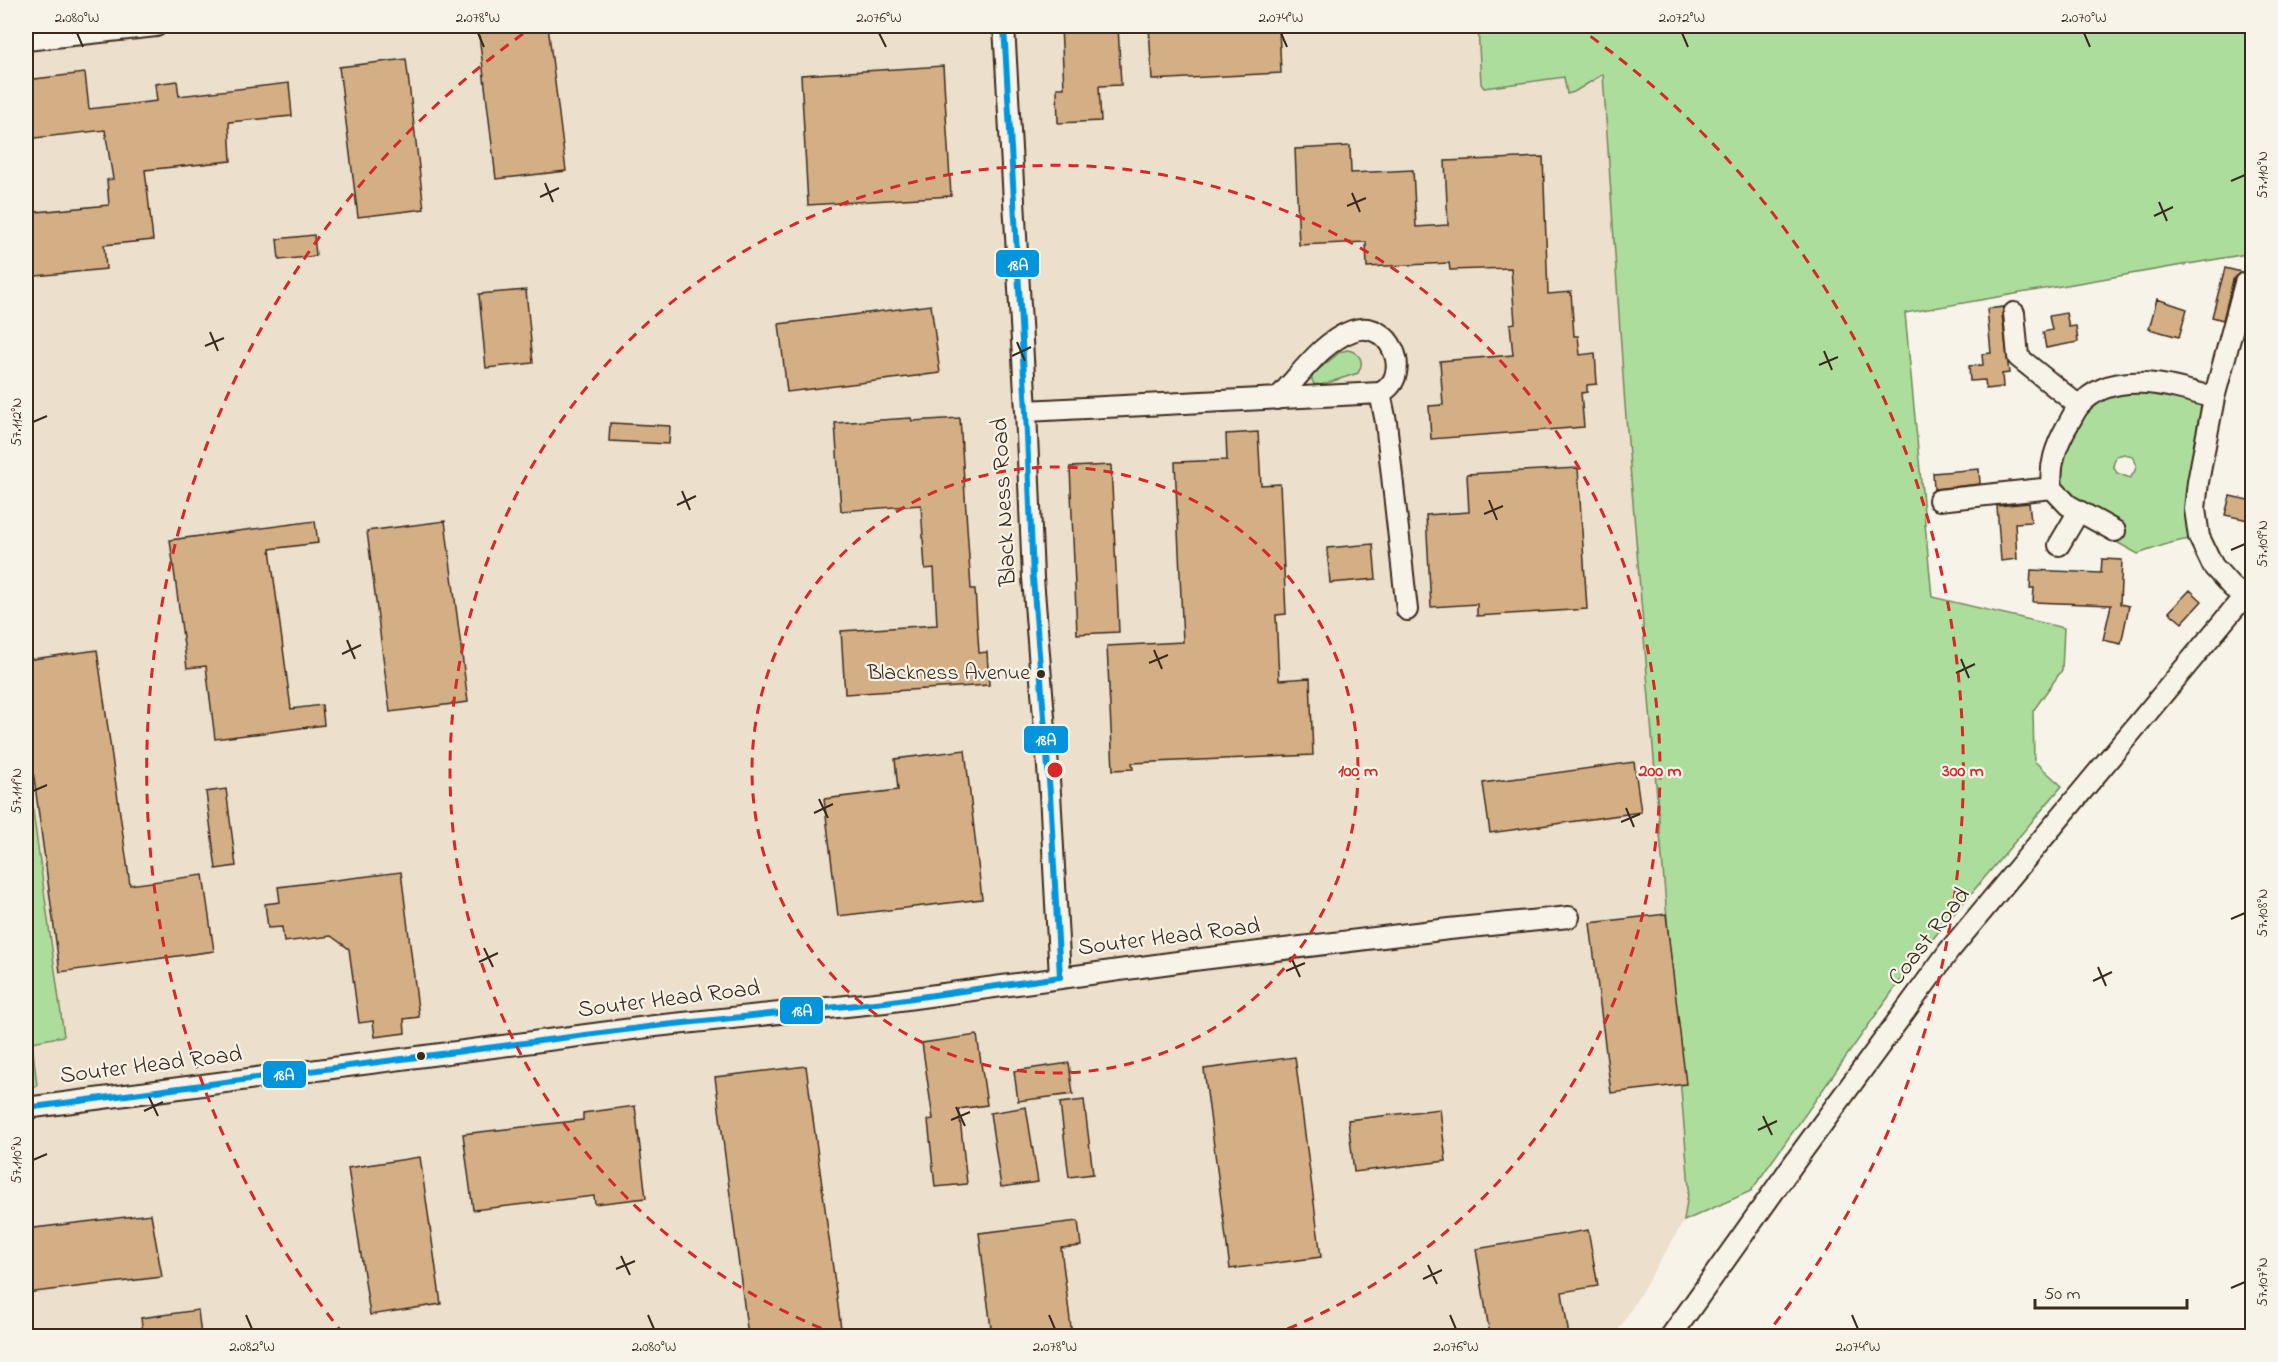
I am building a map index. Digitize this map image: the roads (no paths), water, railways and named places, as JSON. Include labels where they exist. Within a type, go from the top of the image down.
[{"type":"street","points":[[26,40],[156,26]]},
{"type":"street","name":"Black Ness Road","points":[[1004,26],[1033,578],[1050,793],[1060,977]]},
{"type":"street","points":[[2245,283],[2214,398],[2194,509],[2204,551],[2213,566],[2230,586],[2248,592]]},
{"type":"street","points":[[2014,313],[2018,357],[2079,406]]},
{"type":"street","points":[[1026,411],[1277,399],[1380,393],[1394,382],[1397,360],[1394,349],[1389,340],[1371,329],[1362,328],[1346,334],[1321,352],[1277,399]]},
{"type":"street","points":[[2115,531],[2068,505],[2052,488],[2051,467],[2058,443],[2079,406],[2104,389],[2126,383],[2144,382],[2173,386],[2214,398]]},
{"type":"street","points":[[1380,393],[1386,422],[1407,610]]},
{"type":"street","points":[[1939,500],[2052,488]]},
{"type":"street","points":[[2059,545],[2079,511]]},
{"type":"street","name":"Coast Road","points":[[1671,1336],[1949,951],[2248,592]]},
{"type":"street","name":"Souter Head Road","points":[[26,1108],[655,1026],[885,1002],[1060,977],[1449,929],[1569,917]]},
{"type":"place","name":"Blackness Avenue","points":[[1041,674]]}]
